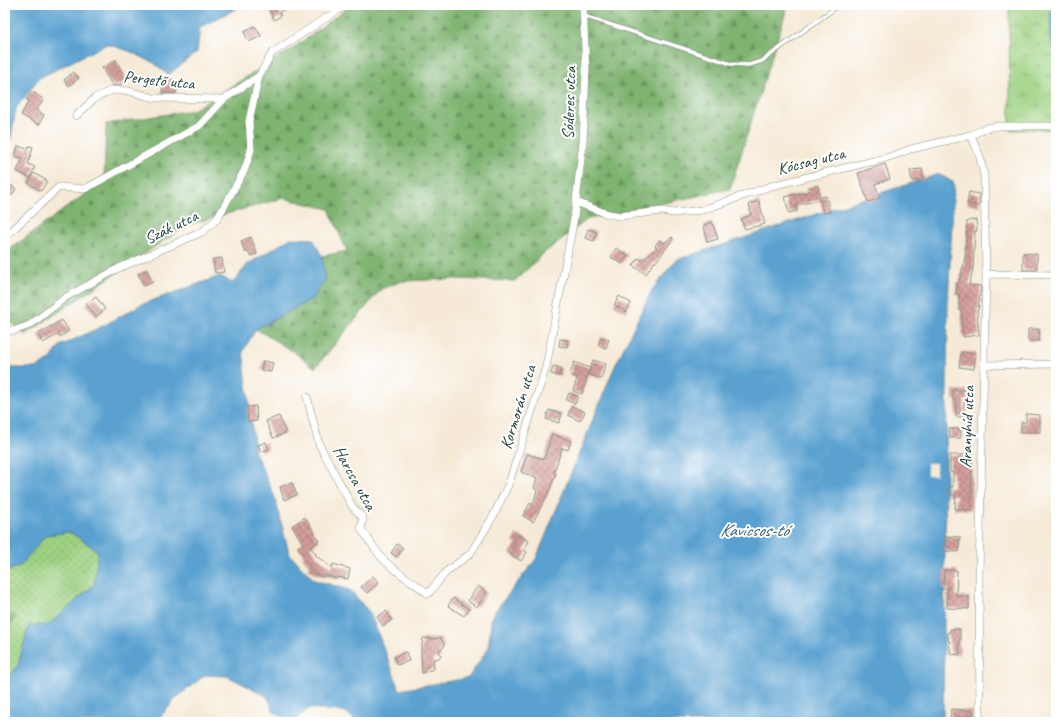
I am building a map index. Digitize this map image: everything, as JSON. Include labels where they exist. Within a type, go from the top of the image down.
[{"type":"street","name":"Szák utca","points":[[5,328],[13,331],[30,325],[66,297],[119,268],[202,232],[217,219],[245,169],[251,150],[249,120],[259,76],[272,53],[346,5]]},
{"type":"street","name":"Sóderes utca","points":[[576,202],[582,142],[586,70],[583,5]]},
{"type":"street","name":"Szák utca","points":[[5,237],[59,187],[85,189],[199,126],[224,100],[259,76]]},
{"type":"street","name":"Pergető utca","points":[[76,116],[95,98],[112,90],[129,91],[154,98],[224,100]]},
{"type":"street","name":"Kócsag utca","points":[[576,202],[605,213],[620,216],[662,211],[673,212],[702,210],[771,186],[886,158],[911,149],[971,135],[986,128],[999,126],[1056,126]]},
{"type":"street","name":"Aranyhíd utca","points":[[971,135],[979,154],[984,175],[986,274],[979,569],[980,722]]},
{"type":"street","name":"Kormorán utca","points":[[428,594],[448,571],[470,554],[494,515],[509,483],[546,367],[576,202]]},
{"type":"street","points":[[986,274],[1056,275]]},
{"type":"street","points":[[984,365],[1056,364]]},
{"type":"street","name":"Harcsa utca","points":[[307,397],[319,444],[352,506],[363,518],[361,529],[382,558],[416,583],[428,594]]},
{"type":"lane","points":[[583,16],[731,64],[749,66],[762,61],[839,5]]},
{"type":"green space","points":[[351,5],[788,5],[730,189],[588,219],[544,253],[515,281],[455,279],[402,281],[381,289],[315,368],[294,352],[256,329],[312,299],[325,280],[322,256],[347,251],[329,209],[283,198],[187,225],[25,335],[5,316],[5,253],[104,180],[106,124],[193,110],[295,47]]},
{"type":"green space","points":[[1009,5],[1051,5],[1051,40],[1056,56],[1056,129],[1010,130]]},
{"type":"green space","points":[[70,532],[98,551],[95,585],[48,625],[29,625],[18,665],[5,684],[5,630],[16,617],[5,612],[5,573],[21,565],[45,535]]},
{"type":"green space","points":[[5,612],[16,617],[5,630]]},
{"type":"water","points":[[5,5],[244,5],[200,27],[197,52],[168,75],[154,63],[129,51],[107,44],[39,78],[16,108],[11,137],[5,148]]},
{"type":"water","points":[[1051,5],[1056,5],[1056,56],[1051,40]]},
{"type":"water","name":"Kavicsos-tó","points":[[939,174],[954,183],[948,303],[943,722],[357,722],[346,712],[310,708],[292,722],[274,712],[267,696],[227,676],[205,675],[176,698],[156,722],[5,722],[5,684],[18,665],[29,625],[48,625],[94,585],[98,551],[70,532],[46,535],[21,565],[5,573],[5,365],[11,368],[36,368],[50,360],[60,346],[105,325],[140,305],[220,276],[233,283],[248,264],[291,238],[313,239],[322,256],[325,280],[312,299],[256,329],[243,351],[255,452],[275,498],[289,553],[314,580],[350,590],[370,613],[400,690],[468,678],[488,649],[492,615],[536,559],[614,368],[652,290],[676,260]]},
{"type":"pier","points":[[927,463],[936,463],[936,475],[927,475]]},
{"type":"building","points":[[267,5],[293,5],[279,12],[281,16],[274,20]]},
{"type":"building","points":[[255,26],[261,36],[249,42],[244,32]]},
{"type":"building","points":[[116,60],[127,81],[119,85],[112,85],[102,68]]},
{"type":"building","points":[[74,72],[79,78],[69,86],[64,80]]},
{"type":"building","points":[[164,78],[178,81],[176,93],[162,93]]},
{"type":"building","points":[[32,91],[44,100],[36,110],[44,115],[39,125],[21,115],[29,100],[26,99]]},
{"type":"building","points":[[18,146],[27,149],[29,146],[33,147],[28,164],[35,167],[30,178],[17,171],[23,158],[15,156]]},
{"type":"building","points":[[885,164],[890,179],[875,184],[880,198],[868,202],[858,173]]},
{"type":"building","points":[[922,169],[924,180],[912,181],[910,170]]},
{"type":"building","points":[[34,173],[47,181],[41,191],[28,183]]},
{"type":"building","points":[[5,181],[16,189],[11,196],[5,191]]},
{"type":"building","points":[[818,185],[820,197],[826,196],[830,212],[823,213],[820,200],[796,205],[797,211],[789,213],[785,197],[808,192],[807,188]]},
{"type":"building","points":[[969,192],[979,194],[979,206],[967,204]]},
{"type":"building","points":[[759,201],[765,224],[745,229],[741,219],[751,215],[749,204]]},
{"type":"building","points":[[976,220],[977,231],[975,231],[973,269],[969,285],[981,286],[977,310],[979,335],[963,337],[961,310],[959,310],[959,294],[956,294],[957,283],[959,283],[965,258],[967,221]]},
{"type":"building","points":[[712,222],[718,239],[707,242],[704,225]]},
{"type":"building","points":[[588,229],[597,232],[594,241],[585,238]]},
{"type":"building","points":[[251,237],[257,254],[250,256],[248,251],[245,252],[241,241]]},
{"type":"building","points":[[672,237],[673,239],[646,274],[633,266],[638,258],[642,260],[657,248],[655,246],[659,240],[664,243]]},
{"type":"building","points":[[616,248],[628,255],[622,264],[611,257]]},
{"type":"building","points":[[1023,253],[1037,254],[1037,270],[1023,270]]},
{"type":"building","points":[[222,258],[224,272],[215,273],[213,259]]},
{"type":"building","points":[[147,270],[153,282],[144,286],[138,274]]},
{"type":"building","points":[[619,296],[631,303],[626,312],[614,305]]},
{"type":"building","points":[[96,297],[105,309],[96,317],[86,304]]},
{"type":"building","points":[[62,320],[69,331],[60,337],[59,334],[43,343],[38,334]]},
{"type":"building","points":[[1028,329],[1039,329],[1039,341],[1028,341]]},
{"type":"building","points":[[601,337],[609,339],[606,348],[598,345]]},
{"type":"building","points":[[560,339],[568,340],[567,347],[559,346]]},
{"type":"building","points":[[961,352],[976,353],[974,369],[959,367]]},
{"type":"building","points":[[593,360],[606,364],[601,379],[588,374]]},
{"type":"building","points":[[263,361],[273,363],[271,372],[261,370]]},
{"type":"building","points":[[574,362],[590,368],[582,394],[573,391],[577,378],[570,375]]},
{"type":"building","points":[[553,366],[561,368],[560,376],[551,374]]},
{"type":"building","points":[[953,390],[967,390],[967,401],[964,400],[964,417],[956,417],[956,400],[953,400]]},
{"type":"building","points":[[569,393],[578,396],[575,404],[566,400]]},
{"type":"building","points":[[256,406],[257,421],[248,422],[247,407]]},
{"type":"building","points":[[572,406],[585,412],[580,421],[568,415]]},
{"type":"building","points":[[549,410],[562,414],[559,423],[546,419]]},
{"type":"building","points":[[1026,414],[1040,415],[1040,432],[1021,432],[1021,422],[1026,422]]},
{"type":"building","points":[[279,416],[286,433],[273,438],[266,421]]},
{"type":"building","points":[[949,429],[961,429],[961,438],[950,438]]},
{"type":"building","points":[[552,434],[571,441],[568,450],[562,448],[554,472],[556,473],[548,494],[533,522],[523,516],[530,503],[533,505],[537,490],[534,488],[537,478],[521,472],[527,454],[544,459]]},
{"type":"building","points":[[266,442],[269,449],[261,452],[258,445]]},
{"type":"building","points":[[950,455],[972,455],[971,510],[955,509],[956,495],[948,495],[948,487],[953,487],[953,472],[950,472]]},
{"type":"building","points":[[292,483],[297,495],[284,500],[280,487]]},
{"type":"building","points":[[305,517],[319,541],[310,547],[316,554],[315,555],[332,568],[333,564],[350,569],[348,579],[338,577],[337,579],[325,575],[324,577],[315,574],[308,569],[310,566],[302,557],[304,555],[298,547],[303,543],[292,526]]},
{"type":"building","points":[[516,534],[529,541],[524,550],[527,552],[521,561],[510,554],[516,544],[513,542]]},
{"type":"building","points":[[945,536],[960,537],[959,552],[944,551]]},
{"type":"building","points":[[397,544],[403,548],[397,557],[391,553]]},
{"type":"building","points":[[944,570],[957,570],[956,596],[969,597],[969,609],[947,608],[948,588],[943,588]]},
{"type":"building","points":[[373,576],[379,582],[367,593],[361,587]]},
{"type":"building","points":[[478,586],[487,592],[477,607],[468,601]]},
{"type":"building","points":[[453,598],[469,609],[464,616],[448,606]]},
{"type":"building","points":[[386,611],[392,620],[383,626],[377,617]]},
{"type":"building","points":[[950,629],[960,629],[960,654],[951,655],[948,640],[948,632],[950,632]]},
{"type":"building","points":[[440,637],[444,644],[444,647],[439,650],[441,657],[433,660],[434,669],[422,673],[421,651],[423,638],[436,639]]},
{"type":"building","points":[[406,652],[409,661],[397,665],[394,657]]},
{"type":"building","points":[[951,709],[973,711],[972,722],[950,721]]}]
